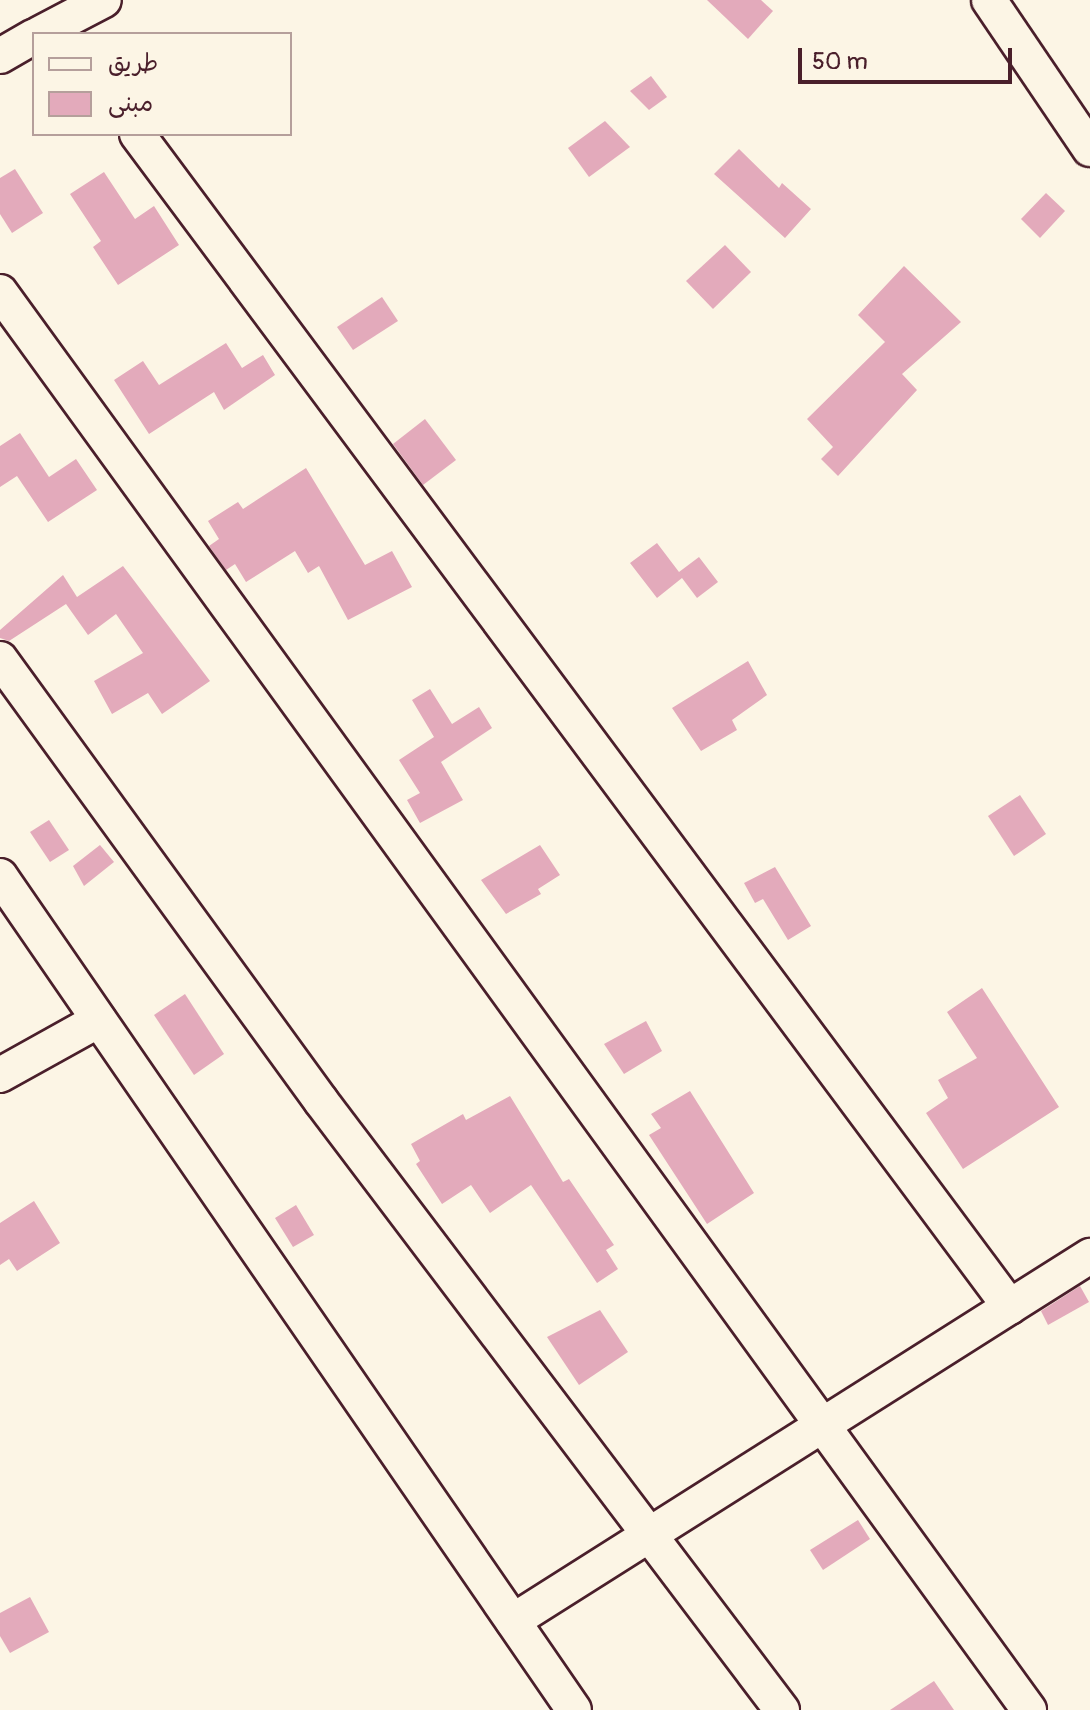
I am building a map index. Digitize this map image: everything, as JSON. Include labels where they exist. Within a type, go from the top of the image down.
[{"type":"street","points":[[48,32],[104,0]]},
{"type":"street","points":[[989,0],[1090,149]]},
{"type":"street","points":[[0,56],[32,40]]},
{"type":"street","points":[[138,136],[1010,1307]]},
{"type":"street","points":[[0,292],[1029,1710]]},
{"type":"street","points":[[0,659],[321,1101],[782,1710]]},
{"type":"street","points":[[0,876],[574,1710]]},
{"type":"street","points":[[0,1075],[99,1020]]},
{"type":"street","points":[[513,1621],[1090,1256]]},
{"type":"building","points":[[707,0],[761,0],[773,11],[748,39]]},
{"type":"building","points":[[651,76],[667,97],[649,110],[630,91]]},
{"type":"building","points":[[605,121],[630,147],[589,177],[568,148]]},
{"type":"building","points":[[739,149],[779,188],[782,183],[811,209],[785,238],[714,174]]},
{"type":"building","points":[[15,169],[43,213],[12,233],[0,214],[0,178]]},
{"type":"building","points":[[104,172],[135,219],[154,206],[179,245],[118,285],[93,247],[101,241],[70,194]]},
{"type":"building","points":[[1046,193],[1065,211],[1040,238],[1021,219]]},
{"type":"building","points":[[725,245],[751,272],[713,309],[686,281]]},
{"type":"building","points":[[904,266],[961,322],[902,374],[917,390],[838,476],[821,459],[833,447],[807,419],[885,342],[858,315]]},
{"type":"building","points":[[382,297],[398,321],[353,350],[337,327]]},
{"type":"building","points":[[226,343],[242,368],[263,355],[275,375],[224,410],[214,392],[149,434],[114,380],[143,361],[159,385]]},
{"type":"building","points":[[425,419],[456,460],[423,485],[393,444]]},
{"type":"building","points":[[20,433],[49,477],[76,459],[97,490],[48,522],[17,476],[0,487],[0,446]]},
{"type":"building","points":[[306,468],[365,565],[392,551],[412,587],[348,620],[319,566],[308,573],[295,551],[246,582],[235,564],[226,570],[209,546],[219,539],[208,521],[238,502],[243,509]]},
{"type":"building","points":[[657,543],[679,572],[699,557],[718,582],[697,598],[682,578],[657,598],[630,563]]},
{"type":"building","points":[[123,566],[210,681],[162,714],[148,693],[112,714],[94,681],[143,653],[116,614],[88,635],[66,604],[9,641],[0,638],[0,630],[63,575],[77,597]]},
{"type":"building","points":[[748,661],[767,695],[732,720],[737,730],[701,751],[672,708]]},
{"type":"building","points":[[430,689],[452,724],[479,707],[492,728],[441,762],[463,800],[420,823],[407,800],[420,793],[399,760],[434,737],[412,700]]},
{"type":"building","points":[[1020,795],[1046,834],[1014,856],[988,816]]},
{"type":"building","points":[[49,820],[69,850],[50,862],[30,832]]},
{"type":"building","points":[[100,845],[114,862],[84,886],[73,866]]},
{"type":"building","points":[[540,845],[560,875],[538,889],[541,894],[506,914],[481,880]]},
{"type":"building","points":[[775,867],[811,926],[788,940],[763,899],[755,903],[744,883]]},
{"type":"building","points":[[982,988],[1059,1107],[963,1169],[926,1113],[948,1098],[938,1080],[977,1058],[947,1012]]},
{"type":"building","points":[[185,994],[224,1054],[194,1075],[154,1015]]},
{"type":"building","points":[[646,1021],[662,1051],[624,1074],[604,1044]]},
{"type":"building","points":[[690,1091],[754,1193],[707,1224],[649,1135],[661,1128],[651,1114]]},
{"type":"building","points":[[510,1096],[563,1182],[569,1179],[614,1245],[606,1250],[618,1269],[597,1283],[531,1185],[490,1213],[471,1185],[442,1204],[416,1164],[420,1161],[411,1144],[463,1114],[466,1120]]},
{"type":"building","points":[[34,1201],[60,1243],[17,1271],[9,1259],[0,1265],[0,1223]]},
{"type":"building","points":[[296,1205],[314,1235],[293,1247],[275,1218]]},
{"type":"building","points":[[1080,1286],[1089,1302],[1048,1325],[1041,1311]]},
{"type":"building","points":[[600,1310],[628,1352],[579,1385],[547,1337]]},
{"type":"building","points":[[858,1520],[870,1539],[823,1570],[810,1550]]},
{"type":"building","points":[[30,1597],[49,1632],[10,1653],[0,1636],[0,1613]]},
{"type":"building","points":[[934,1681],[954,1710],[890,1710]]}]
